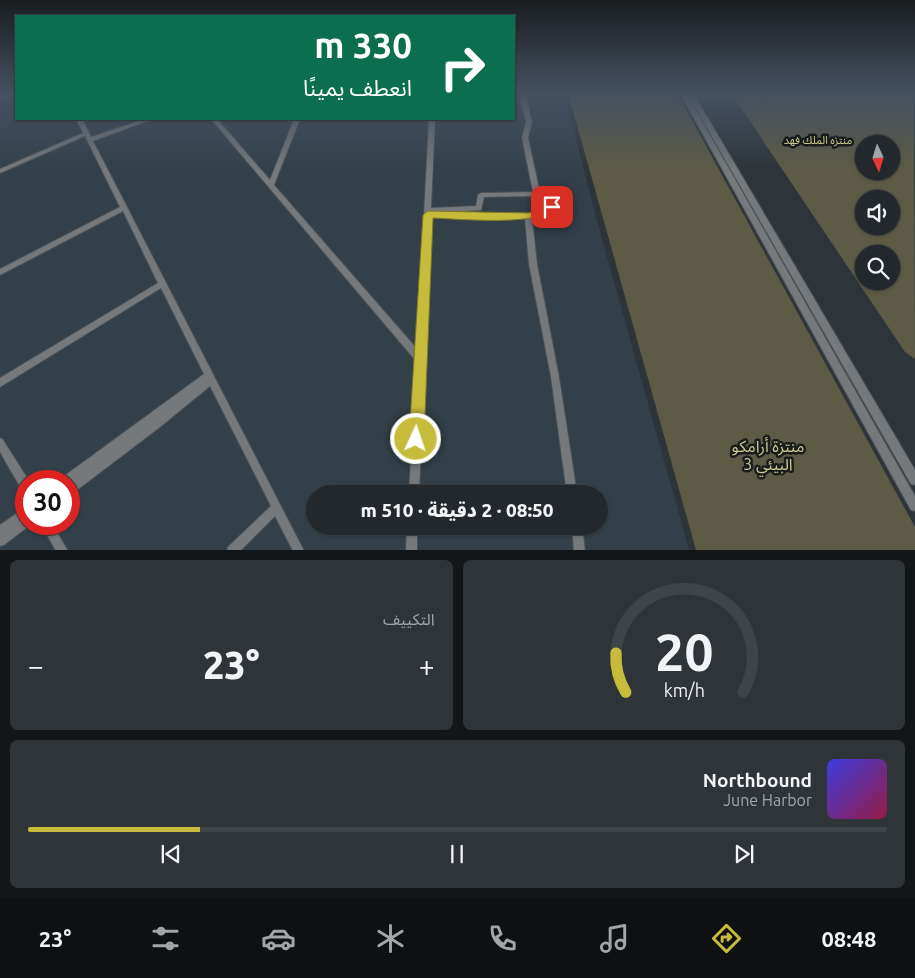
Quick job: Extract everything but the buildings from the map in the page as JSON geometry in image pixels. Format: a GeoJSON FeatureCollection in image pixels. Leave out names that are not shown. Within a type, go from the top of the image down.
{"type":"FeatureCollection","features":[{"type":"Feature","properties":{"kind":"street"},"geometry":{"type":"LineString","coordinates":[[528,119],[525,138],[537,194]]}},
{"type":"Feature","properties":{"kind":"street"},"geometry":{"type":"LineString","coordinates":[[702,119],[776,257],[915,506]]}},
{"type":"Feature","properties":{"kind":"street"},"geometry":{"type":"LineString","coordinates":[[79,120],[299,550]]}},
{"type":"Feature","properties":{"kind":"street"},"geometry":{"type":"LineString","coordinates":[[0,166],[87,135],[146,120]]}},
{"type":"Feature","properties":{"kind":"street"},"geometry":{"type":"LineString","coordinates":[[215,120],[420,359]]}},
{"type":"Feature","properties":{"kind":"street"},"geometry":{"type":"LineString","coordinates":[[271,186],[297,120]]}},
{"type":"Feature","properties":{"kind":"street"},"geometry":{"type":"LineString","coordinates":[[414,485],[432,120]]}},
{"type":"Feature","properties":{"kind":"street"},"geometry":{"type":"LineString","coordinates":[[0,171],[39,152]]}},
{"type":"Feature","properties":{"kind":"street"},"geometry":{"type":"LineString","coordinates":[[736,180],[786,257],[915,480]]}},
{"type":"Feature","properties":{"kind":"street"},"geometry":{"type":"LineString","coordinates":[[537,194],[551,197],[552,207],[542,213],[528,216],[428,212],[479,208],[481,195],[537,194]]}},
{"type":"Feature","properties":{"kind":"street"},"geometry":{"type":"LineString","coordinates":[[0,268],[123,207]]}},
{"type":"Feature","properties":{"kind":"street"},"geometry":{"type":"LineString","coordinates":[[0,272],[123,207]]}},
{"type":"Feature","properties":{"kind":"street"},"geometry":{"type":"LineString","coordinates":[[528,216],[534,264],[555,377],[571,485]]}},
{"type":"Feature","properties":{"kind":"street"},"geometry":{"type":"LineString","coordinates":[[776,257],[786,257]]}},
{"type":"Feature","properties":{"kind":"street"},"geometry":{"type":"LineString","coordinates":[[0,383],[162,284]]}},
{"type":"Feature","properties":{"kind":"street"},"geometry":{"type":"LineString","coordinates":[[80,472],[210,377]]}},
{"type":"Feature","properties":{"kind":"street"},"geometry":{"type":"LineString","coordinates":[[80,481],[157,424],[210,377]]}},
{"type":"Feature","properties":{"kind":"street"},"geometry":{"type":"LineString","coordinates":[[859,404],[870,403]]}},
{"type":"Feature","properties":{"kind":"street"},"geometry":{"type":"LineString","coordinates":[[0,444],[16,470]]}},
{"type":"Feature","properties":{"kind":"street"},"geometry":{"type":"LineString","coordinates":[[232,550],[277,507]]}},
{"type":"Feature","properties":{"kind":"street"},"geometry":{"type":"LineString","coordinates":[[0,532],[15,520]]}},
{"type":"Feature","properties":{"kind":"street"},"geometry":{"type":"LineString","coordinates":[[0,541],[15,529]]}},
{"type":"Feature","properties":{"kind":"street"},"geometry":{"type":"LineString","coordinates":[[53,535],[63,550]]}},
{"type":"Feature","properties":{"kind":"street"},"geometry":{"type":"LineString","coordinates":[[411,550],[412,535]]}},
{"type":"Feature","properties":{"kind":"street"},"geometry":{"type":"LineString","coordinates":[[578,535],[580,550]]}},
{"type":"Feature","properties":{"kind":"shaded area"},"geometry":{"type":"Polygon","coordinates":[[[0,119],[571,119],[603,243],[689,550],[0,550],[0,119]]]}},
{"type":"Feature","properties":{"kind":"green space","name":"منتزة أرامكو البيئي 3"},"geometry":{"type":"Polygon","coordinates":[[[575,119],[691,119],[915,527],[915,550],[696,550],[575,119]]]}},
{"type":"Feature","properties":{"kind":"green space","name":"منتزه الملك فهد"},"geometry":{"type":"Polygon","coordinates":[[[748,119],[914,119],[915,359],[905,352],[863,290],[900,290],[900,245],[855,245],[855,278],[748,119]]]}},
{"type":"Feature","properties":{"kind":"route"},"geometry":{"type":"LineString","coordinates":[[416,439],[428,215],[490,214],[528,216],[542,213],[552,207]]}}]}
